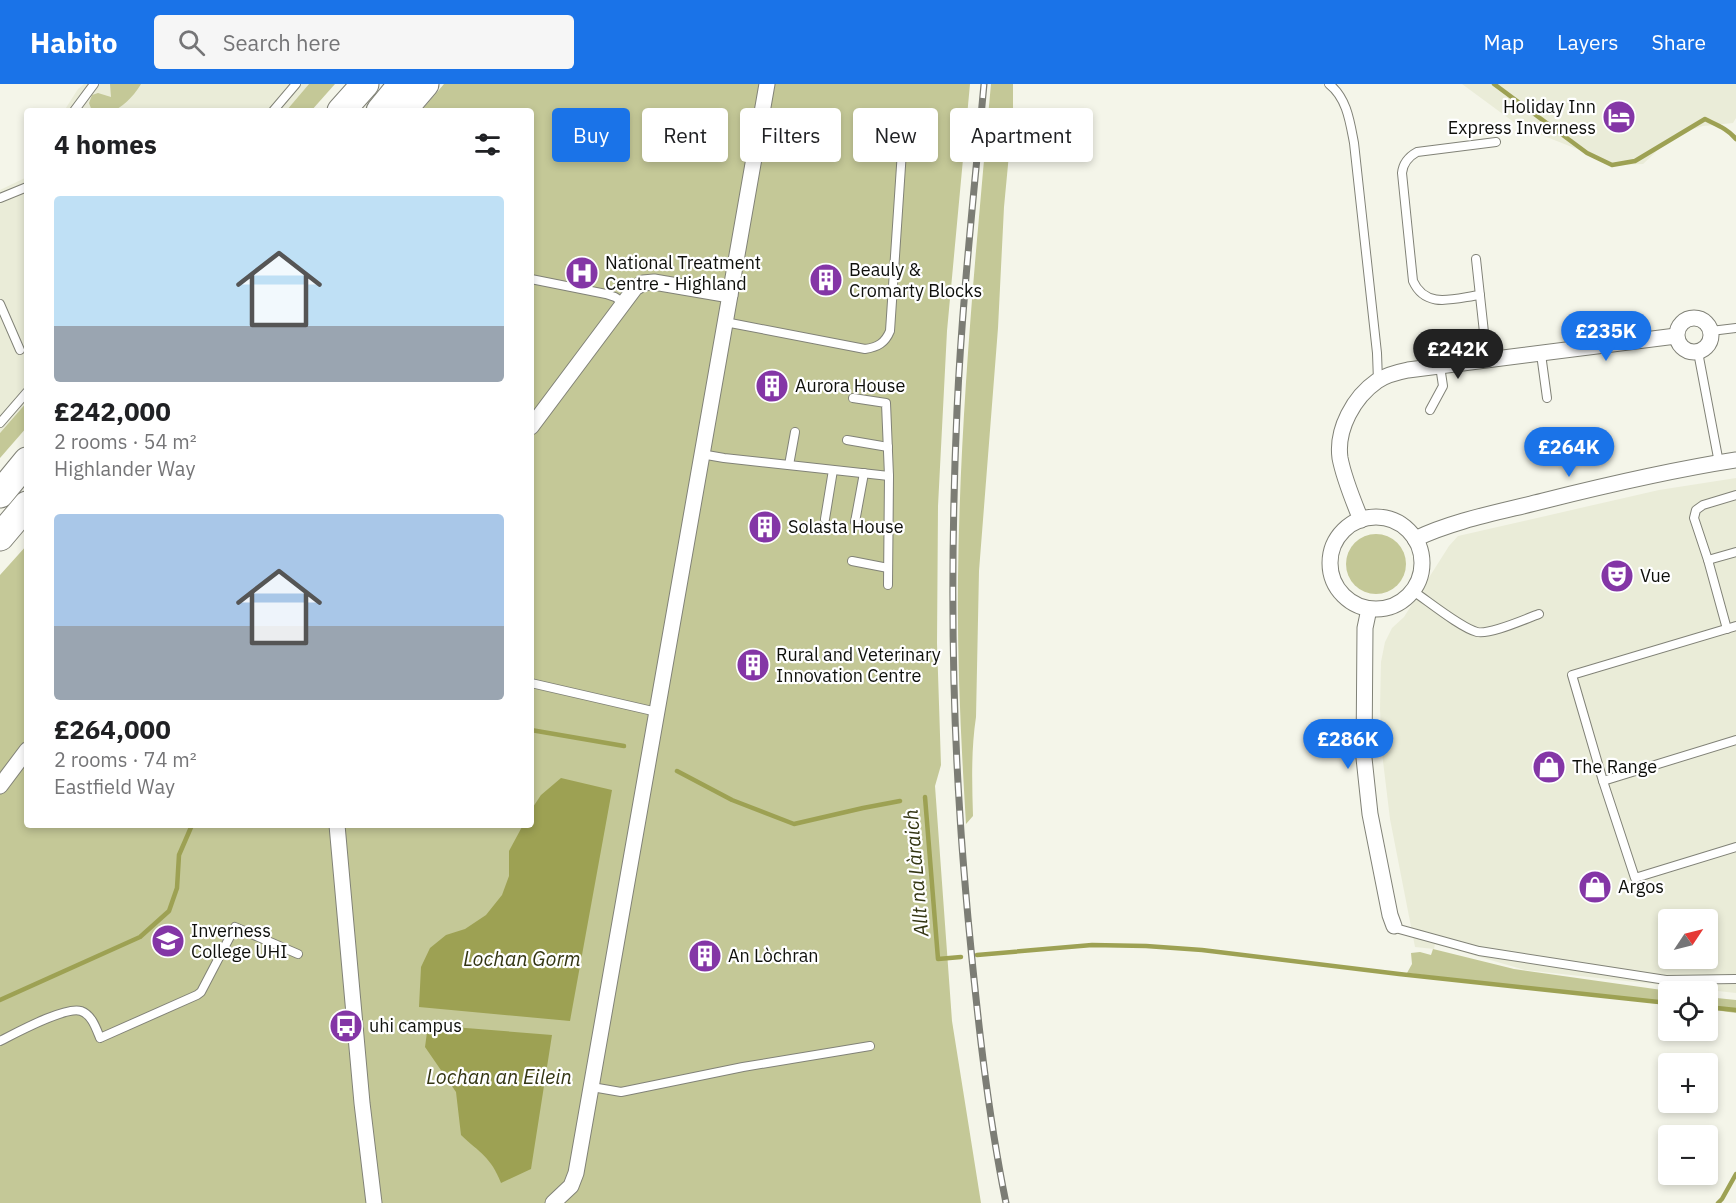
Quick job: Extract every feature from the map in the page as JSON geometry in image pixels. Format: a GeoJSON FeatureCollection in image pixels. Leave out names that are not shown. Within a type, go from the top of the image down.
{"type":"FeatureCollection","features":[{"type":"Feature","properties":{"kind":"highway"},"geometry":{"type":"LineString","coordinates":[[344,108],[365,84]]}},
{"type":"Feature","properties":{"kind":"highway"},"geometry":{"type":"LineString","coordinates":[[382,108],[402,84]]}},
{"type":"Feature","properties":{"kind":"highway"},"geometry":{"type":"LineString","coordinates":[[405,108],[425,84]]}},
{"type":"Feature","properties":{"kind":"highway"},"geometry":{"type":"LineString","coordinates":[[0,494],[24,465]]}},
{"type":"Feature","properties":{"kind":"highway"},"geometry":{"type":"LineString","coordinates":[[0,537],[24,509]]}},
{"type":"Feature","properties":{"kind":"street"},"geometry":{"type":"LineString","coordinates":[[558,1202],[571,1186],[576,1173],[767,84]]}},
{"type":"Feature","properties":{"kind":"street"},"geometry":{"type":"LineString","coordinates":[[534,424],[635,288],[643,283],[654,282],[730,295]]}},
{"type":"Feature","properties":{"kind":"street"},"geometry":{"type":"LineString","coordinates":[[1694,317],[1705,321],[1712,338],[1709,344],[1698,352],[1686,351],[1676,336],[1679,325],[1694,317]]}},
{"type":"Feature","properties":{"kind":"street"},"geometry":{"type":"LineString","coordinates":[[1361,520],[1343,470],[1340,456],[1341,441],[1345,423],[1354,405],[1378,381],[1408,370],[1676,336]]}},
{"type":"Feature","properties":{"kind":"street"},"geometry":{"type":"LineString","coordinates":[[1415,539],[1461,521],[1630,480],[1736,460]]}},
{"type":"Feature","properties":{"kind":"street"},"geometry":{"type":"LineString","coordinates":[[1373,517],[1397,522],[1407,529],[1420,549],[1422,571],[1419,581],[1413,591],[1401,602],[1386,609],[1369,609],[1343,596],[1335,584],[1330,569],[1330,557],[1334,544],[1350,525],[1361,520],[1373,517]]}},
{"type":"Feature","properties":{"kind":"street"},"geometry":{"type":"LineString","coordinates":[[1369,609],[1365,628],[1364,758],[1370,814],[1394,926]]}},
{"type":"Feature","properties":{"kind":"street"},"geometry":{"type":"LineString","coordinates":[[0,786],[24,754]]}},
{"type":"Feature","properties":{"kind":"street"},"geometry":{"type":"LineString","coordinates":[[337,828],[361,1092],[374,1203]]}},
{"type":"Feature","properties":{"kind":"lane"},"geometry":{"type":"LineString","coordinates":[[76,108],[94,84]]}},
{"type":"Feature","properties":{"kind":"lane"},"geometry":{"type":"LineString","coordinates":[[276,108],[296,84]]}},
{"type":"Feature","properties":{"kind":"lane"},"geometry":{"type":"LineString","coordinates":[[1329,84],[1343,100],[1354,143],[1377,353],[1378,381]]}},
{"type":"Feature","properties":{"kind":"lane"},"geometry":{"type":"LineString","coordinates":[[1480,295],[1435,300],[1422,295],[1417,289],[1413,281],[1402,173],[1410,156],[1417,152],[1496,142]]}},
{"type":"Feature","properties":{"kind":"lane"},"geometry":{"type":"LineString","coordinates":[[725,322],[865,349],[882,343],[890,331],[902,162]]}},
{"type":"Feature","properties":{"kind":"lane"},"geometry":{"type":"LineString","coordinates":[[0,198],[24,188]]}},
{"type":"Feature","properties":{"kind":"lane"},"geometry":{"type":"LineString","coordinates":[[1476,259],[1487,360]]}},
{"type":"Feature","properties":{"kind":"lane"},"geometry":{"type":"LineString","coordinates":[[534,280],[606,294],[624,303]]}},
{"type":"Feature","properties":{"kind":"lane"},"geometry":{"type":"LineString","coordinates":[[0,304],[20,350]]}},
{"type":"Feature","properties":{"kind":"lane"},"geometry":{"type":"LineString","coordinates":[[1711,331],[1736,328]]}},
{"type":"Feature","properties":{"kind":"lane"},"geometry":{"type":"LineString","coordinates":[[1698,352],[1719,463]]}},
{"type":"Feature","properties":{"kind":"lane"},"geometry":{"type":"LineString","coordinates":[[1541,354],[1547,398]]}},
{"type":"Feature","properties":{"kind":"lane"},"geometry":{"type":"LineString","coordinates":[[1430,410],[1443,386],[1440,366]]}},
{"type":"Feature","properties":{"kind":"lane"},"geometry":{"type":"LineString","coordinates":[[0,423],[24,395]]}},
{"type":"Feature","properties":{"kind":"lane"},"geometry":{"type":"LineString","coordinates":[[853,398],[886,403],[889,476],[888,585]]}},
{"type":"Feature","properties":{"kind":"lane"},"geometry":{"type":"LineString","coordinates":[[789,465],[795,432]]}},
{"type":"Feature","properties":{"kind":"lane"},"geometry":{"type":"LineString","coordinates":[[847,440],[888,447]]}},
{"type":"Feature","properties":{"kind":"lane"},"geometry":{"type":"LineString","coordinates":[[701,454],[889,476]]}},
{"type":"Feature","properties":{"kind":"lane"},"geometry":{"type":"LineString","coordinates":[[825,519],[833,470]]}},
{"type":"Feature","properties":{"kind":"lane"},"geometry":{"type":"LineString","coordinates":[[855,522],[864,473]]}},
{"type":"Feature","properties":{"kind":"lane"},"geometry":{"type":"LineString","coordinates":[[1736,495],[1703,506],[1696,510],[1694,518],[1732,628],[1572,675],[1635,878],[1736,847]]}},
{"type":"Feature","properties":{"kind":"lane"},"geometry":{"type":"LineString","coordinates":[[1708,560],[1736,552]]}},
{"type":"Feature","properties":{"kind":"lane"},"geometry":{"type":"LineString","coordinates":[[852,561],[888,568]]}},
{"type":"Feature","properties":{"kind":"lane"},"geometry":{"type":"LineString","coordinates":[[1413,591],[1477,632],[1488,632],[1539,614]]}},
{"type":"Feature","properties":{"kind":"lane"},"geometry":{"type":"LineString","coordinates":[[534,684],[657,712]]}},
{"type":"Feature","properties":{"kind":"lane"},"geometry":{"type":"LineString","coordinates":[[1604,781],[1736,740]]}},
{"type":"Feature","properties":{"kind":"lane"},"geometry":{"type":"LineString","coordinates":[[1394,926],[1479,951],[1666,980],[1736,979]]}},
{"type":"Feature","properties":{"kind":"lane"},"geometry":{"type":"LineString","coordinates":[[0,1041],[58,1014],[70,1011],[80,1011],[87,1015],[93,1021],[100,1038],[197,995],[201,992],[235,927],[297,954]]}},
{"type":"Feature","properties":{"kind":"lane"},"geometry":{"type":"LineString","coordinates":[[592,1087],[621,1092],[743,1066],[870,1046]]}},
{"type":"Feature","properties":{"kind":"shaded area"},"geometry":{"type":"Polygon","coordinates":[[[84,84],[309,84],[289,108],[66,108],[84,84]]]}},
{"type":"Feature","properties":{"kind":"shaded area"},"geometry":{"type":"Polygon","coordinates":[[[110,84],[141,84],[129,100],[118,108],[91,108],[89,103],[92,95],[98,93],[111,97],[110,84]]]}},
{"type":"Feature","properties":{"kind":"shaded area"},"geometry":{"type":"Polygon","coordinates":[[[309,84],[335,84],[314,108],[289,108],[309,84]]]}},
{"type":"Feature","properties":{"kind":"shaded area"},"geometry":{"type":"Polygon","coordinates":[[[444,84],[970,84],[968,108],[950,108],[950,162],[963,162],[947,331],[938,506],[937,643],[941,765],[935,786],[952,1021],[981,1203],[0,1203],[0,575],[24,548],[24,828],[534,828],[534,108],[424,108],[444,84]]]}},
{"type":"Feature","properties":{"kind":"shaded area"},"geometry":{"type":"Polygon","coordinates":[[[991,84],[1013,84],[1013,108],[989,108],[991,84]]]}},
{"type":"Feature","properties":{"kind":"shaded area"},"geometry":{"type":"Polygon","coordinates":[[[1462,84],[1736,84],[1736,118],[1733,123],[1703,126],[1674,135],[1643,164],[1616,165],[1519,126],[1462,84]]]}},
{"type":"Feature","properties":{"kind":"shaded area"},"geometry":{"type":"Polygon","coordinates":[[[984,162],[1008,162],[979,571],[976,717],[972,766],[973,816],[966,824],[959,670],[959,516],[984,162]]]}},
{"type":"Feature","properties":{"kind":"shaded area"},"geometry":{"type":"Polygon","coordinates":[[[24,178],[24,405],[0,433],[0,190],[24,178]]]}},
{"type":"Feature","properties":{"kind":"shaded area"},"geometry":{"type":"Polygon","coordinates":[[[24,405],[24,430],[0,458],[0,433],[24,405]]]}},
{"type":"Feature","properties":{"kind":"shaded area"},"geometry":{"type":"Polygon","coordinates":[[[1736,478],[1736,993],[1718,991],[1718,981],[1658,981],[1658,984],[1525,970],[1435,944],[1434,949],[1415,947],[1390,819],[1382,753],[1381,662],[1385,642],[1392,628],[1404,617],[1449,546],[1458,536],[1659,490],[1736,478]]]}},
{"type":"Feature","properties":{"kind":"shaded area"},"geometry":{"type":"Polygon","coordinates":[[[1370,534],[1382,534],[1393,539],[1401,547],[1406,564],[1404,576],[1393,589],[1382,594],[1370,594],[1359,589],[1351,581],[1346,570],[1346,558],[1351,547],[1359,539],[1370,534]]]}},
{"type":"Feature","properties":{"kind":"shaded area"},"geometry":{"type":"Polygon","coordinates":[[[1433,949],[1514,969],[1658,989],[1658,1003],[1407,973],[1412,964],[1411,953],[1420,952],[1431,955],[1433,949]]]}},
{"type":"Feature","properties":{"kind":"shaded area"},"geometry":{"type":"Polygon","coordinates":[[[1718,998],[1736,1000],[1736,1013],[1718,1011],[1718,998]]]}},
{"type":"Feature","properties":{"kind":"water","name":"Lochan Gorm"},"geometry":{"type":"Polygon","coordinates":[[[561,778],[612,790],[570,1021],[419,1007],[421,967],[430,948],[446,935],[465,929],[486,915],[502,895],[509,876],[509,851],[521,828],[534,828],[534,806],[541,795],[561,778]]]}},
{"type":"Feature","properties":{"kind":"water","name":"Lochan an Eilein"},"geometry":{"type":"Polygon","coordinates":[[[428,1025],[552,1035],[531,1169],[501,1183],[489,1161],[461,1135],[456,1092],[425,1047],[428,1025]]]}},
{"type":"Feature","properties":{"kind":"waterway"},"geometry":{"type":"LineString","coordinates":[[1494,84],[1587,153],[1612,165],[1635,161],[1705,119],[1726,130],[1736,139]]}},
{"type":"Feature","properties":{"kind":"waterway","name":"Allt na Làraich"},"geometry":{"type":"LineString","coordinates":[[534,731],[624,746]]}},
{"type":"Feature","properties":{"kind":"waterway","name":"Allt na Làraich"},"geometry":{"type":"LineString","coordinates":[[677,771],[732,800],[794,824],[900,801]]}},
{"type":"Feature","properties":{"kind":"waterway","name":"Allt na Làraich"},"geometry":{"type":"LineString","coordinates":[[925,797],[938,959],[961,957]]}},
{"type":"Feature","properties":{"kind":"waterway","name":"Allt na Làraich"},"geometry":{"type":"LineString","coordinates":[[0,1000],[140,937],[169,911],[177,888],[179,855],[191,828]]}},
{"type":"Feature","properties":{"kind":"waterway"},"geometry":{"type":"LineString","coordinates":[[977,955],[1092,945],[1146,946],[1202,950],[1658,1002]]}},
{"type":"Feature","properties":{"kind":"waterway"},"geometry":{"type":"LineString","coordinates":[[1718,1008],[1736,1010]]}},
{"type":"Feature","properties":{"kind":"waterway"},"geometry":{"type":"LineString","coordinates":[[1718,1203],[1736,1174]]}},
{"type":"Feature","properties":{"kind":"railway"},"geometry":{"type":"LineString","coordinates":[[984,84],[959,369],[953,563],[954,664],[957,765],[971,954],[988,1097],[1006,1203]]}},
{"type":"Feature","properties":{"kind":"place","name":"Holiday Inn Express Inverness"},"geometry":{"type":"Point","coordinates":[1619,117]}},
{"type":"Feature","properties":{"kind":"place","name":"National Treatment Centre - Highland"},"geometry":{"type":"Point","coordinates":[582,273]}},
{"type":"Feature","properties":{"kind":"place","name":"Beauly & Cromarty Blocks"},"geometry":{"type":"Point","coordinates":[826,280]}},
{"type":"Feature","properties":{"kind":"place","name":"Aurora House"},"geometry":{"type":"Point","coordinates":[772,386]}},
{"type":"Feature","properties":{"kind":"place","name":"Solasta House"},"geometry":{"type":"Point","coordinates":[765,527]}},
{"type":"Feature","properties":{"kind":"place","name":"Vue"},"geometry":{"type":"Point","coordinates":[1617,576]}},
{"type":"Feature","properties":{"kind":"place","name":"Rural and Veterinary Innovation Centre"},"geometry":{"type":"Point","coordinates":[753,665]}},
{"type":"Feature","properties":{"kind":"place","name":"The Range"},"geometry":{"type":"Point","coordinates":[1549,767]}},
{"type":"Feature","properties":{"kind":"place","name":"Argos"},"geometry":{"type":"Point","coordinates":[1595,887]}},
{"type":"Feature","properties":{"kind":"place","name":"Inverness College UHI"},"geometry":{"type":"Point","coordinates":[168,941]}},
{"type":"Feature","properties":{"kind":"place","name":"An Lòchran"},"geometry":{"type":"Point","coordinates":[705,956]}},
{"type":"Feature","properties":{"kind":"place","name":"uhi campus"},"geometry":{"type":"Point","coordinates":[346,1026]}}]}
